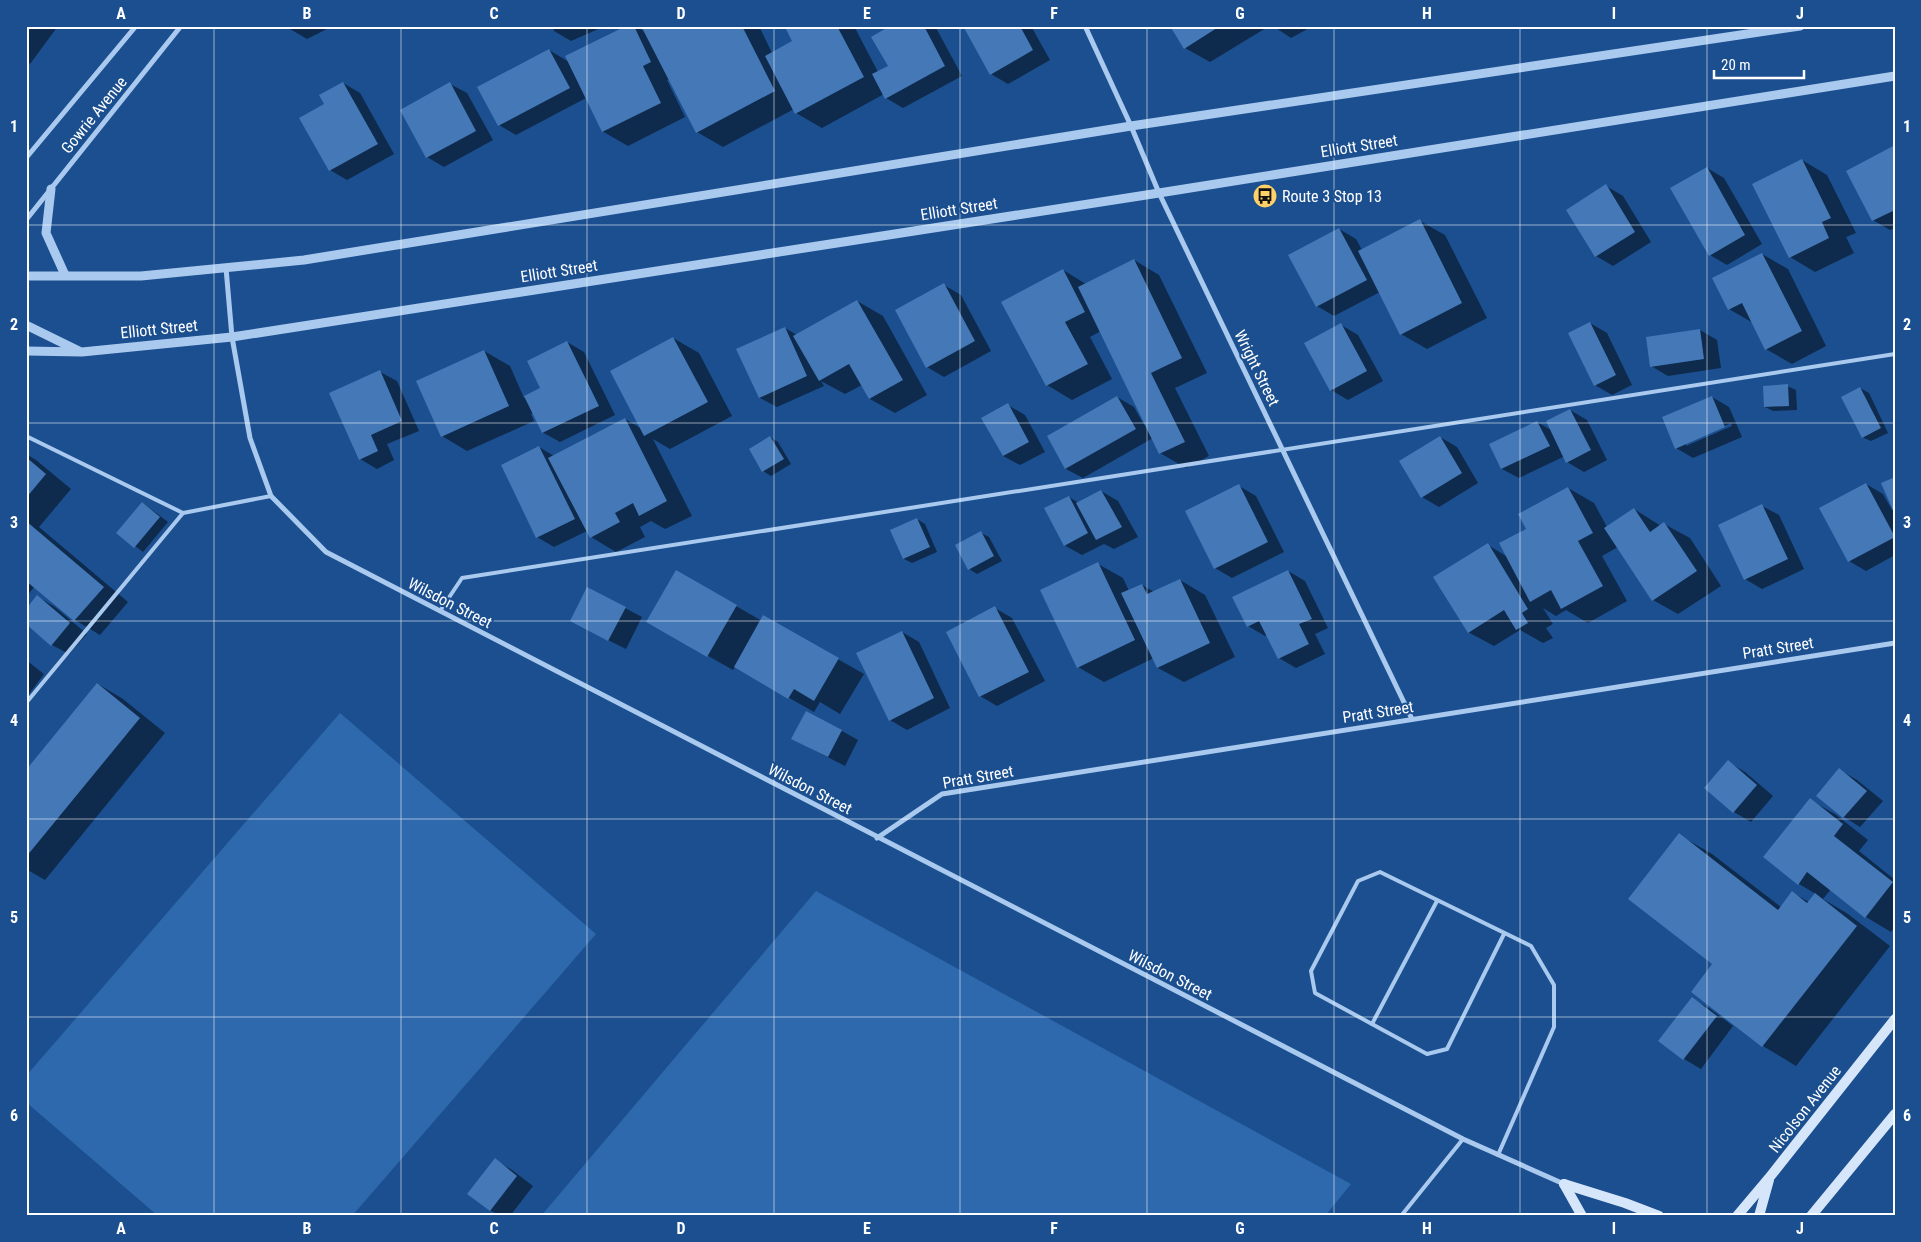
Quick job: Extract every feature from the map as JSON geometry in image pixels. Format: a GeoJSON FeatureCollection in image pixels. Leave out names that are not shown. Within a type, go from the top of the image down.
{"type":"FeatureCollection","features":[{"type":"Feature","properties":{"kind":"main road","name":"Nicolson Avenue"},"geometry":{"type":"LineString","coordinates":[[1738,1216],[1895,1019]]}},
{"type":"Feature","properties":{"kind":"main road"},"geometry":{"type":"LineString","coordinates":[[1811,1216],[1895,1114]]}},
{"type":"Feature","properties":{"kind":"main road"},"geometry":{"type":"LineString","coordinates":[[1759,1216],[1769,1178]]}},
{"type":"Feature","properties":{"kind":"main road"},"geometry":{"type":"LineString","coordinates":[[1564,1184],[1582,1216]]}},
{"type":"Feature","properties":{"kind":"main road"},"geometry":{"type":"LineString","coordinates":[[1564,1184],[1660,1216]]}},
{"type":"Feature","properties":{"kind":"street","name":"Gowrie Avenue"},"geometry":{"type":"LineString","coordinates":[[26,158],[136,26]]}},
{"type":"Feature","properties":{"kind":"street","name":"Gowrie Avenue"},"geometry":{"type":"LineString","coordinates":[[26,220],[181,26]]}},
{"type":"Feature","properties":{"kind":"street","name":"Wright Street"},"geometry":{"type":"LineString","coordinates":[[1085,26],[1131,126],[1159,193],[1412,719]]}},
{"type":"Feature","properties":{"kind":"street"},"geometry":{"type":"LineString","coordinates":[[26,276],[141,276],[304,260],[1131,126],[1800,26]]}},
{"type":"Feature","properties":{"kind":"street","name":"Elliott Street"},"geometry":{"type":"LineString","coordinates":[[26,351],[82,352],[232,337],[1895,76]]}},
{"type":"Feature","properties":{"kind":"street"},"geometry":{"type":"LineString","coordinates":[[51,189],[46,233],[65,275]]}},
{"type":"Feature","properties":{"kind":"street","name":"Wilsdon Street"},"geometry":{"type":"LineString","coordinates":[[226,268],[232,337],[250,438],[272,496],[326,552],[1462,1139],[1564,1184]]}},
{"type":"Feature","properties":{"kind":"street"},"geometry":{"type":"LineString","coordinates":[[26,324],[82,352]]}},
{"type":"Feature","properties":{"kind":"street","name":"Pratt Street"},"geometry":{"type":"LineString","coordinates":[[878,838],[942,794],[1895,643]]}},
{"type":"Feature","properties":{"kind":"lane"},"geometry":{"type":"LineString","coordinates":[[440,612],[462,578],[1895,354]]}},
{"type":"Feature","properties":{"kind":"lane"},"geometry":{"type":"LineString","coordinates":[[26,436],[183,513],[272,496]]}},
{"type":"Feature","properties":{"kind":"lane"},"geometry":{"type":"LineString","coordinates":[[26,703],[183,513]]}},
{"type":"Feature","properties":{"kind":"lane"},"geometry":{"type":"LineString","coordinates":[[1498,1155],[1554,1027],[1554,986],[1531,946],[1380,872],[1358,881],[1311,971],[1315,993],[1427,1054],[1447,1049],[1504,934]]}},
{"type":"Feature","properties":{"kind":"lane"},"geometry":{"type":"LineString","coordinates":[[1372,1024],[1437,901]]}},
{"type":"Feature","properties":{"kind":"lane"},"geometry":{"type":"LineString","coordinates":[[1401,1216],[1462,1139]]}},
{"type":"Feature","properties":{"kind":"shaded area"},"geometry":{"type":"Polygon","coordinates":[[[340,713],[596,934],[352,1216],[158,1216],[26,1102],[26,1076],[340,713]]]}},
{"type":"Feature","properties":{"kind":"shaded area"},"geometry":{"type":"Polygon","coordinates":[[[816,891],[1351,1184],[1325,1216],[541,1216],[816,891]]]}},
{"type":"Feature","properties":{"kind":"building"},"geometry":{"type":"Polygon","coordinates":[[[626,26],[634,26],[651,62],[643,66],[661,103],[602,132],[565,56],[626,26]]]}},
{"type":"Feature","properties":{"kind":"building"},"geometry":{"type":"Polygon","coordinates":[[[641,26],[742,26],[775,91],[696,133],[641,26]]]}},
{"type":"Feature","properties":{"kind":"building"},"geometry":{"type":"Polygon","coordinates":[[[791,26],[837,26],[864,77],[795,114],[765,56],[792,41],[786,29],[791,26]]]}},
{"type":"Feature","properties":{"kind":"building"},"geometry":{"type":"Polygon","coordinates":[[[890,26],[924,26],[945,66],[885,99],[872,74],[888,66],[871,37],[890,26]]]}},
{"type":"Feature","properties":{"kind":"building"},"geometry":{"type":"Polygon","coordinates":[[[963,26],[1020,26],[1033,50],[990,75],[963,26]]]}},
{"type":"Feature","properties":{"kind":"building"},"geometry":{"type":"Polygon","coordinates":[[[1170,26],[1220,26],[1184,49],[1170,26]]]}},
{"type":"Feature","properties":{"kind":"building"},"geometry":{"type":"Polygon","coordinates":[[[549,49],[570,88],[498,126],[477,87],[549,49]]]}},
{"type":"Feature","properties":{"kind":"building"},"geometry":{"type":"Polygon","coordinates":[[[343,82],[378,144],[329,171],[299,118],[324,104],[319,95],[343,82]]]}},
{"type":"Feature","properties":{"kind":"building"},"geometry":{"type":"Polygon","coordinates":[[[450,82],[476,131],[426,158],[400,110],[450,82]]]}},
{"type":"Feature","properties":{"kind":"building"},"geometry":{"type":"Polygon","coordinates":[[[1895,145],[1895,210],[1872,221],[1846,171],[1895,145]]]}},
{"type":"Feature","properties":{"kind":"building"},"geometry":{"type":"Polygon","coordinates":[[[1802,159],[1831,218],[1822,222],[1829,238],[1789,258],[1752,184],[1802,159]]]}},
{"type":"Feature","properties":{"kind":"building"},"geometry":{"type":"Polygon","coordinates":[[[1707,167],[1745,235],[1709,256],[1670,188],[1707,167]]]}},
{"type":"Feature","properties":{"kind":"building"},"geometry":{"type":"Polygon","coordinates":[[[1606,184],[1635,232],[1595,257],[1566,210],[1606,184]]]}},
{"type":"Feature","properties":{"kind":"building"},"geometry":{"type":"Polygon","coordinates":[[[1420,219],[1462,303],[1400,335],[1358,251],[1420,219]]]}},
{"type":"Feature","properties":{"kind":"building"},"geometry":{"type":"Polygon","coordinates":[[[1339,228],[1367,280],[1316,307],[1288,255],[1339,228]]]}},
{"type":"Feature","properties":{"kind":"building"},"geometry":{"type":"Polygon","coordinates":[[[1762,253],[1802,331],[1765,350],[1742,303],[1728,310],[1712,278],[1762,253]]]}},
{"type":"Feature","properties":{"kind":"building"},"geometry":{"type":"Polygon","coordinates":[[[1134,259],[1182,358],[1151,373],[1185,442],[1159,454],[1078,287],[1134,259]]]}},
{"type":"Feature","properties":{"kind":"building"},"geometry":{"type":"Polygon","coordinates":[[[1063,269],[1085,312],[1065,322],[1088,364],[1046,386],[1001,302],[1063,269]]]}},
{"type":"Feature","properties":{"kind":"building"},"geometry":{"type":"Polygon","coordinates":[[[944,283],[975,341],[926,368],[895,310],[944,283]]]}},
{"type":"Feature","properties":{"kind":"building"},"geometry":{"type":"Polygon","coordinates":[[[857,300],[903,380],[869,399],[849,364],[819,381],[793,336],[857,300]]]}},
{"type":"Feature","properties":{"kind":"building"},"geometry":{"type":"Polygon","coordinates":[[[1590,322],[1616,375],[1594,386],[1568,333],[1590,322]]]}},
{"type":"Feature","properties":{"kind":"building"},"geometry":{"type":"Polygon","coordinates":[[[1341,323],[1367,371],[1330,391],[1304,343],[1341,323]]]}},
{"type":"Feature","properties":{"kind":"building"},"geometry":{"type":"Polygon","coordinates":[[[785,327],[807,376],[759,398],[736,349],[785,327]]]}},
{"type":"Feature","properties":{"kind":"building"},"geometry":{"type":"Polygon","coordinates":[[[1700,329],[1704,359],[1650,367],[1646,337],[1700,329]]]}},
{"type":"Feature","properties":{"kind":"building"},"geometry":{"type":"Polygon","coordinates":[[[673,337],[708,402],[644,436],[610,371],[673,337]]]}},
{"type":"Feature","properties":{"kind":"building"},"geometry":{"type":"Polygon","coordinates":[[[567,341],[599,406],[542,433],[524,396],[540,388],[527,361],[567,341]]]}},
{"type":"Feature","properties":{"kind":"building"},"geometry":{"type":"Polygon","coordinates":[[[484,350],[509,406],[441,437],[416,381],[484,350]]]}},
{"type":"Feature","properties":{"kind":"building"},"geometry":{"type":"Polygon","coordinates":[[[380,370],[402,421],[371,435],[378,451],[359,460],[329,393],[380,370]]]}},
{"type":"Feature","properties":{"kind":"building"},"geometry":{"type":"Polygon","coordinates":[[[1788,384],[1789,406],[1764,407],[1763,386],[1788,384]]]}},
{"type":"Feature","properties":{"kind":"building"},"geometry":{"type":"Polygon","coordinates":[[[1860,387],[1881,428],[1862,438],[1841,397],[1860,387]]]}},
{"type":"Feature","properties":{"kind":"building"},"geometry":{"type":"Polygon","coordinates":[[[1117,396],[1136,429],[1065,469],[1047,436],[1117,396]]]}},
{"type":"Feature","properties":{"kind":"building"},"geometry":{"type":"Polygon","coordinates":[[[1712,396],[1725,427],[1675,449],[1662,417],[1712,396]]]}},
{"type":"Feature","properties":{"kind":"building"},"geometry":{"type":"Polygon","coordinates":[[[1008,403],[1029,442],[1003,456],[981,418],[1008,403]]]}},
{"type":"Feature","properties":{"kind":"building"},"geometry":{"type":"Polygon","coordinates":[[[1570,409],[1591,450],[1566,463],[1546,421],[1570,409]]]}},
{"type":"Feature","properties":{"kind":"building"},"geometry":{"type":"Polygon","coordinates":[[[625,418],[667,501],[639,516],[633,503],[615,513],[620,522],[590,538],[548,458],[625,418]]]}},
{"type":"Feature","properties":{"kind":"building"},"geometry":{"type":"Polygon","coordinates":[[[1537,421],[1550,446],[1501,469],[1489,444],[1537,421]]]}},
{"type":"Feature","properties":{"kind":"building"},"geometry":{"type":"Polygon","coordinates":[[[770,436],[784,459],[762,472],[749,449],[770,436]]]}},
{"type":"Feature","properties":{"kind":"building"},"geometry":{"type":"Polygon","coordinates":[[[1440,436],[1462,473],[1421,498],[1399,461],[1440,436]]]}},
{"type":"Feature","properties":{"kind":"building"},"geometry":{"type":"Polygon","coordinates":[[[539,446],[575,519],[536,538],[501,465],[539,446]]]}},
{"type":"Feature","properties":{"kind":"building"},"geometry":{"type":"Polygon","coordinates":[[[26,457],[46,474],[26,498],[26,457]]]}},
{"type":"Feature","properties":{"kind":"building"},"geometry":{"type":"Polygon","coordinates":[[[1895,477],[1895,515],[1881,483],[1895,477]]]}},
{"type":"Feature","properties":{"kind":"building"},"geometry":{"type":"Polygon","coordinates":[[[1866,483],[1895,537],[1848,562],[1819,508],[1866,483]]]}},
{"type":"Feature","properties":{"kind":"building"},"geometry":{"type":"Polygon","coordinates":[[[1239,484],[1268,542],[1214,569],[1185,511],[1239,484]]]}},
{"type":"Feature","properties":{"kind":"building"},"geometry":{"type":"Polygon","coordinates":[[[1568,487],[1593,533],[1578,541],[1603,586],[1561,609],[1551,590],[1530,602],[1499,543],[1526,529],[1518,514],[1568,487]]]}},
{"type":"Feature","properties":{"kind":"building"},"geometry":{"type":"Polygon","coordinates":[[[1101,490],[1122,527],[1096,540],[1076,503],[1101,490]]]}},
{"type":"Feature","properties":{"kind":"building"},"geometry":{"type":"Polygon","coordinates":[[[1069,496],[1088,533],[1064,546],[1044,508],[1069,496]]]}},
{"type":"Feature","properties":{"kind":"building"},"geometry":{"type":"Polygon","coordinates":[[[142,502],[160,517],[134,548],[116,533],[142,502]]]}},
{"type":"Feature","properties":{"kind":"building"},"geometry":{"type":"Polygon","coordinates":[[[1762,504],[1788,559],[1744,580],[1718,525],[1762,504]]]}},
{"type":"Feature","properties":{"kind":"building"},"geometry":{"type":"Polygon","coordinates":[[[1634,508],[1650,532],[1664,522],[1697,571],[1652,601],[1604,528],[1634,508]]]}},
{"type":"Feature","properties":{"kind":"building"},"geometry":{"type":"Polygon","coordinates":[[[917,518],[930,547],[903,559],[890,530],[917,518]]]}},
{"type":"Feature","properties":{"kind":"building"},"geometry":{"type":"Polygon","coordinates":[[[26,521],[104,587],[74,621],[26,581],[26,521]]]}},
{"type":"Feature","properties":{"kind":"building"},"geometry":{"type":"Polygon","coordinates":[[[981,531],[994,556],[968,570],[955,545],[981,531]]]}},
{"type":"Feature","properties":{"kind":"building"},"geometry":{"type":"Polygon","coordinates":[[[1488,543],[1528,609],[1522,613],[1528,623],[1516,630],[1504,610],[1468,633],[1433,577],[1488,543]]]}},
{"type":"Feature","properties":{"kind":"building"},"geometry":{"type":"Polygon","coordinates":[[[1098,562],[1135,640],[1077,668],[1040,590],[1098,562]]]}},
{"type":"Feature","properties":{"kind":"building"},"geometry":{"type":"Polygon","coordinates":[[[676,570],[737,605],[707,657],[646,622],[676,570]]]}},
{"type":"Feature","properties":{"kind":"building"},"geometry":{"type":"Polygon","coordinates":[[[1288,570],[1312,619],[1299,624],[1309,644],[1278,659],[1259,621],[1247,627],[1232,597],[1288,570]]]}},
{"type":"Feature","properties":{"kind":"building"},"geometry":{"type":"Polygon","coordinates":[[[1180,579],[1210,643],[1157,668],[1121,593],[1142,584],[1147,594],[1180,579]]]}},
{"type":"Feature","properties":{"kind":"building"},"geometry":{"type":"Polygon","coordinates":[[[587,587],[626,607],[608,641],[570,621],[587,587]]]}},
{"type":"Feature","properties":{"kind":"building"},"geometry":{"type":"Polygon","coordinates":[[[37,595],[70,623],[51,646],[26,624],[26,609],[37,595]]]}},
{"type":"Feature","properties":{"kind":"building"},"geometry":{"type":"Polygon","coordinates":[[[995,606],[1029,672],[979,697],[946,632],[995,606]]]}},
{"type":"Feature","properties":{"kind":"building"},"geometry":{"type":"Polygon","coordinates":[[[763,615],[839,658],[814,701],[794,689],[788,699],[734,667],[763,615]]]}},
{"type":"Feature","properties":{"kind":"building"},"geometry":{"type":"Polygon","coordinates":[[[902,631],[934,698],[889,721],[856,653],[902,631]]]}},
{"type":"Feature","properties":{"kind":"building"},"geometry":{"type":"Polygon","coordinates":[[[97,683],[140,718],[26,857],[26,770],[97,683]]]}},
{"type":"Feature","properties":{"kind":"building"},"geometry":{"type":"Polygon","coordinates":[[[806,711],[842,730],[828,757],[791,739],[806,711]]]}},
{"type":"Feature","properties":{"kind":"building"},"geometry":{"type":"Polygon","coordinates":[[[1728,760],[1757,785],[1733,813],[1704,788],[1728,760]]]}},
{"type":"Feature","properties":{"kind":"building"},"geometry":{"type":"Polygon","coordinates":[[[1839,768],[1867,791],[1843,818],[1816,796],[1839,768]]]}},
{"type":"Feature","properties":{"kind":"building"},"geometry":{"type":"Polygon","coordinates":[[[1810,798],[1843,824],[1834,836],[1893,882],[1865,918],[1807,872],[1798,885],[1763,857],[1810,798]]]}},
{"type":"Feature","properties":{"kind":"building"},"geometry":{"type":"Polygon","coordinates":[[[1679,833],[1778,910],[1792,891],[1807,903],[1815,893],[1857,926],[1762,1047],[1691,992],[1712,964],[1628,899],[1679,833]]]}},
{"type":"Feature","properties":{"kind":"building"},"geometry":{"type":"Polygon","coordinates":[[[1692,997],[1717,1016],[1683,1060],[1658,1041],[1692,997]]]}},
{"type":"Feature","properties":{"kind":"building"},"geometry":{"type":"Polygon","coordinates":[[[495,1158],[517,1176],[490,1211],[467,1194],[495,1158]]]}},
{"type":"Feature","properties":{"kind":"place","name":"Route 3 Stop 13"},"geometry":{"type":"Point","coordinates":[1265,196]}}]}
